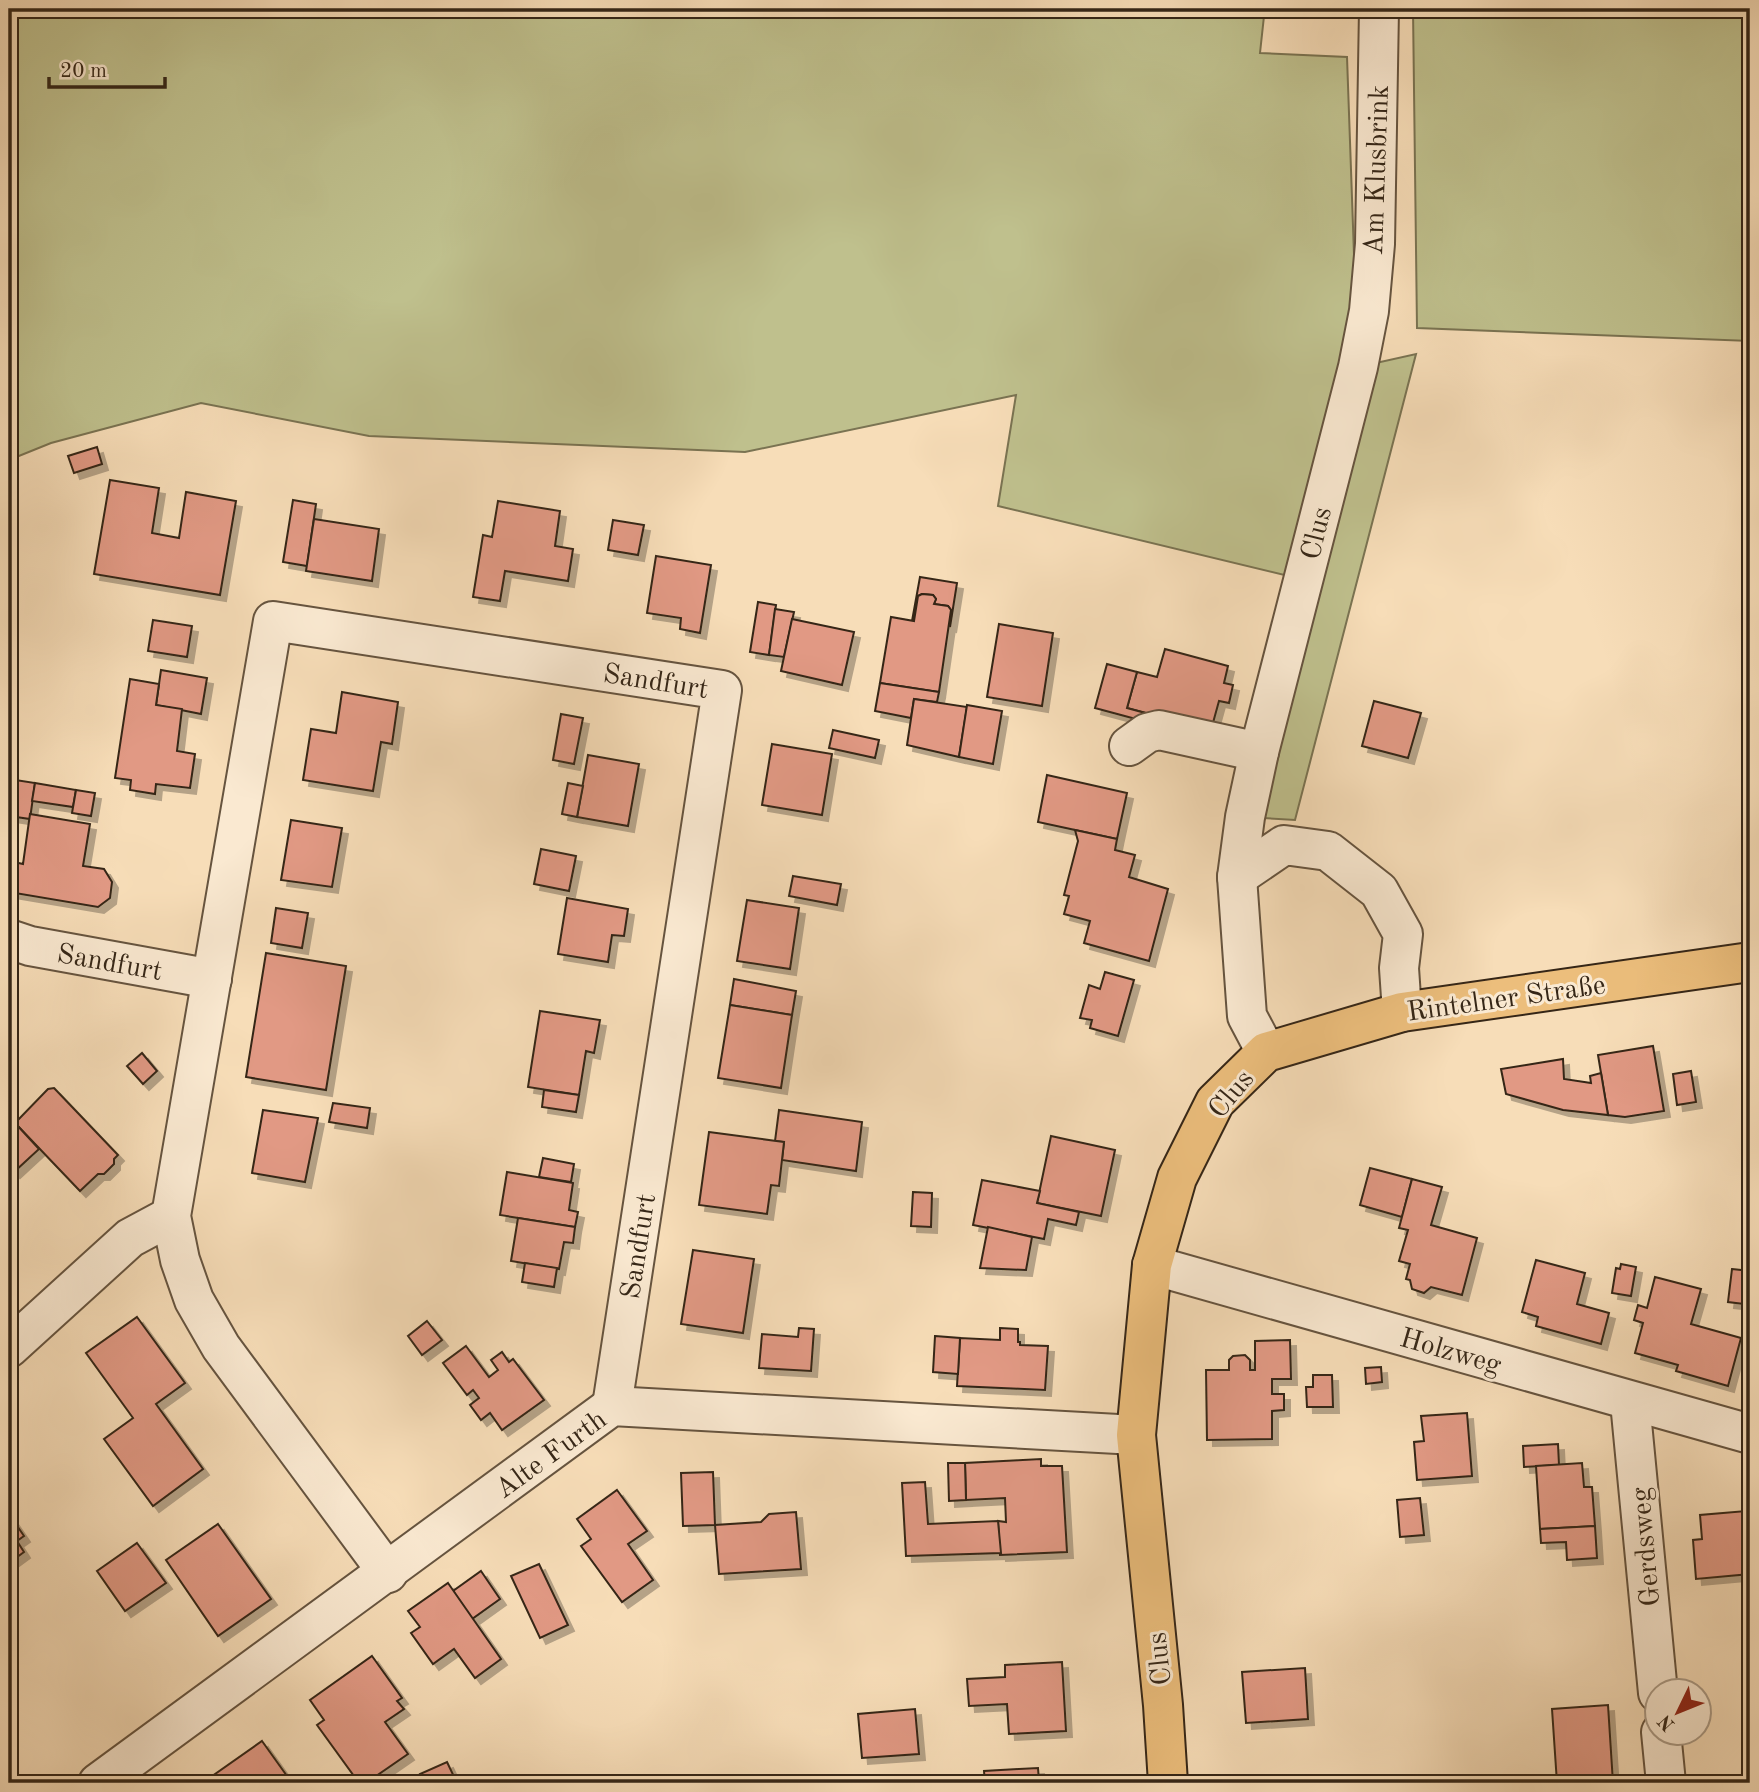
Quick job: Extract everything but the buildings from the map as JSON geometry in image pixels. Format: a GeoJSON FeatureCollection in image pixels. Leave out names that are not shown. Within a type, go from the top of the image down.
{"type":"FeatureCollection","features":[{"type":"Feature","properties":{"kind":"main road","name":"Rintelner Straße"},"geometry":{"type":"LineString","coordinates":[[1266,1052],[1402,1012],[1750,962]]}},
{"type":"Feature","properties":{"kind":"main road","name":"Clus"},"geometry":{"type":"LineString","coordinates":[[1168,1783],[1163,1705],[1136,1435],[1152,1265],[1177,1178],[1215,1102],[1266,1052]]}},
{"type":"Feature","properties":{"kind":"street","name":"Am Klusbrink"},"geometry":{"type":"LineString","coordinates":[[1365,331],[1375,244],[1379,9]]}},
{"type":"Feature","properties":{"kind":"street","name":"Clus"},"geometry":{"type":"LineString","coordinates":[[1266,1052],[1247,1016],[1237,877],[1245,817],[1259,751],[1355,380],[1365,331]]}},
{"type":"Feature","properties":{"kind":"street","name":"Sandfurt"},"geometry":{"type":"LineString","coordinates":[[388,1573],[221,1347],[194,1300],[180,1260],[171,1216],[273,621],[722,690],[612,1406]]}},
{"type":"Feature","properties":{"kind":"street"},"geometry":{"type":"LineString","coordinates":[[1129,746],[1147,733],[1159,730],[1259,751]]}},
{"type":"Feature","properties":{"kind":"street"},"geometry":{"type":"LineString","coordinates":[[1237,877],[1284,845],[1328,851],[1379,891],[1403,934],[1399,968],[1402,1012]]}},
{"type":"Feature","properties":{"kind":"street","name":"Sandfurt"},"geometry":{"type":"LineString","coordinates":[[9,939],[30,946],[212,979]]}},
{"type":"Feature","properties":{"kind":"street"},"geometry":{"type":"LineString","coordinates":[[9,1349],[130,1238],[171,1216]]}},
{"type":"Feature","properties":{"kind":"street","name":"Holzweg"},"geometry":{"type":"LineString","coordinates":[[1152,1265],[1750,1434]]}},
{"type":"Feature","properties":{"kind":"street","name":"Gerdsweg"},"geometry":{"type":"LineString","coordinates":[[1630,1402],[1655,1676]]}},
{"type":"Feature","properties":{"kind":"street","name":"Alte Furth"},"geometry":{"type":"LineString","coordinates":[[98,1783],[388,1573],[612,1406],[1136,1435]]}},
{"type":"Feature","properties":{"kind":"street"},"geometry":{"type":"LineString","coordinates":[[1662,1746],[1666,1783]]}},
{"type":"Feature","properties":{"kind":"green space"},"geometry":{"type":"Polygon","coordinates":[[[9,9],[971,9],[1029,13],[1034,9],[1262,9],[1264,16],[1260,53],[1347,57],[1358,367],[1416,354],[1295,820],[1245,817],[1297,578],[998,506],[1016,395],[745,452],[369,436],[201,403],[51,443],[9,460],[9,9]]]}},
{"type":"Feature","properties":{"kind":"green space"},"geometry":{"type":"Polygon","coordinates":[[[1413,9],[1750,9],[1750,341],[1417,328],[1413,9]]]}}]}
